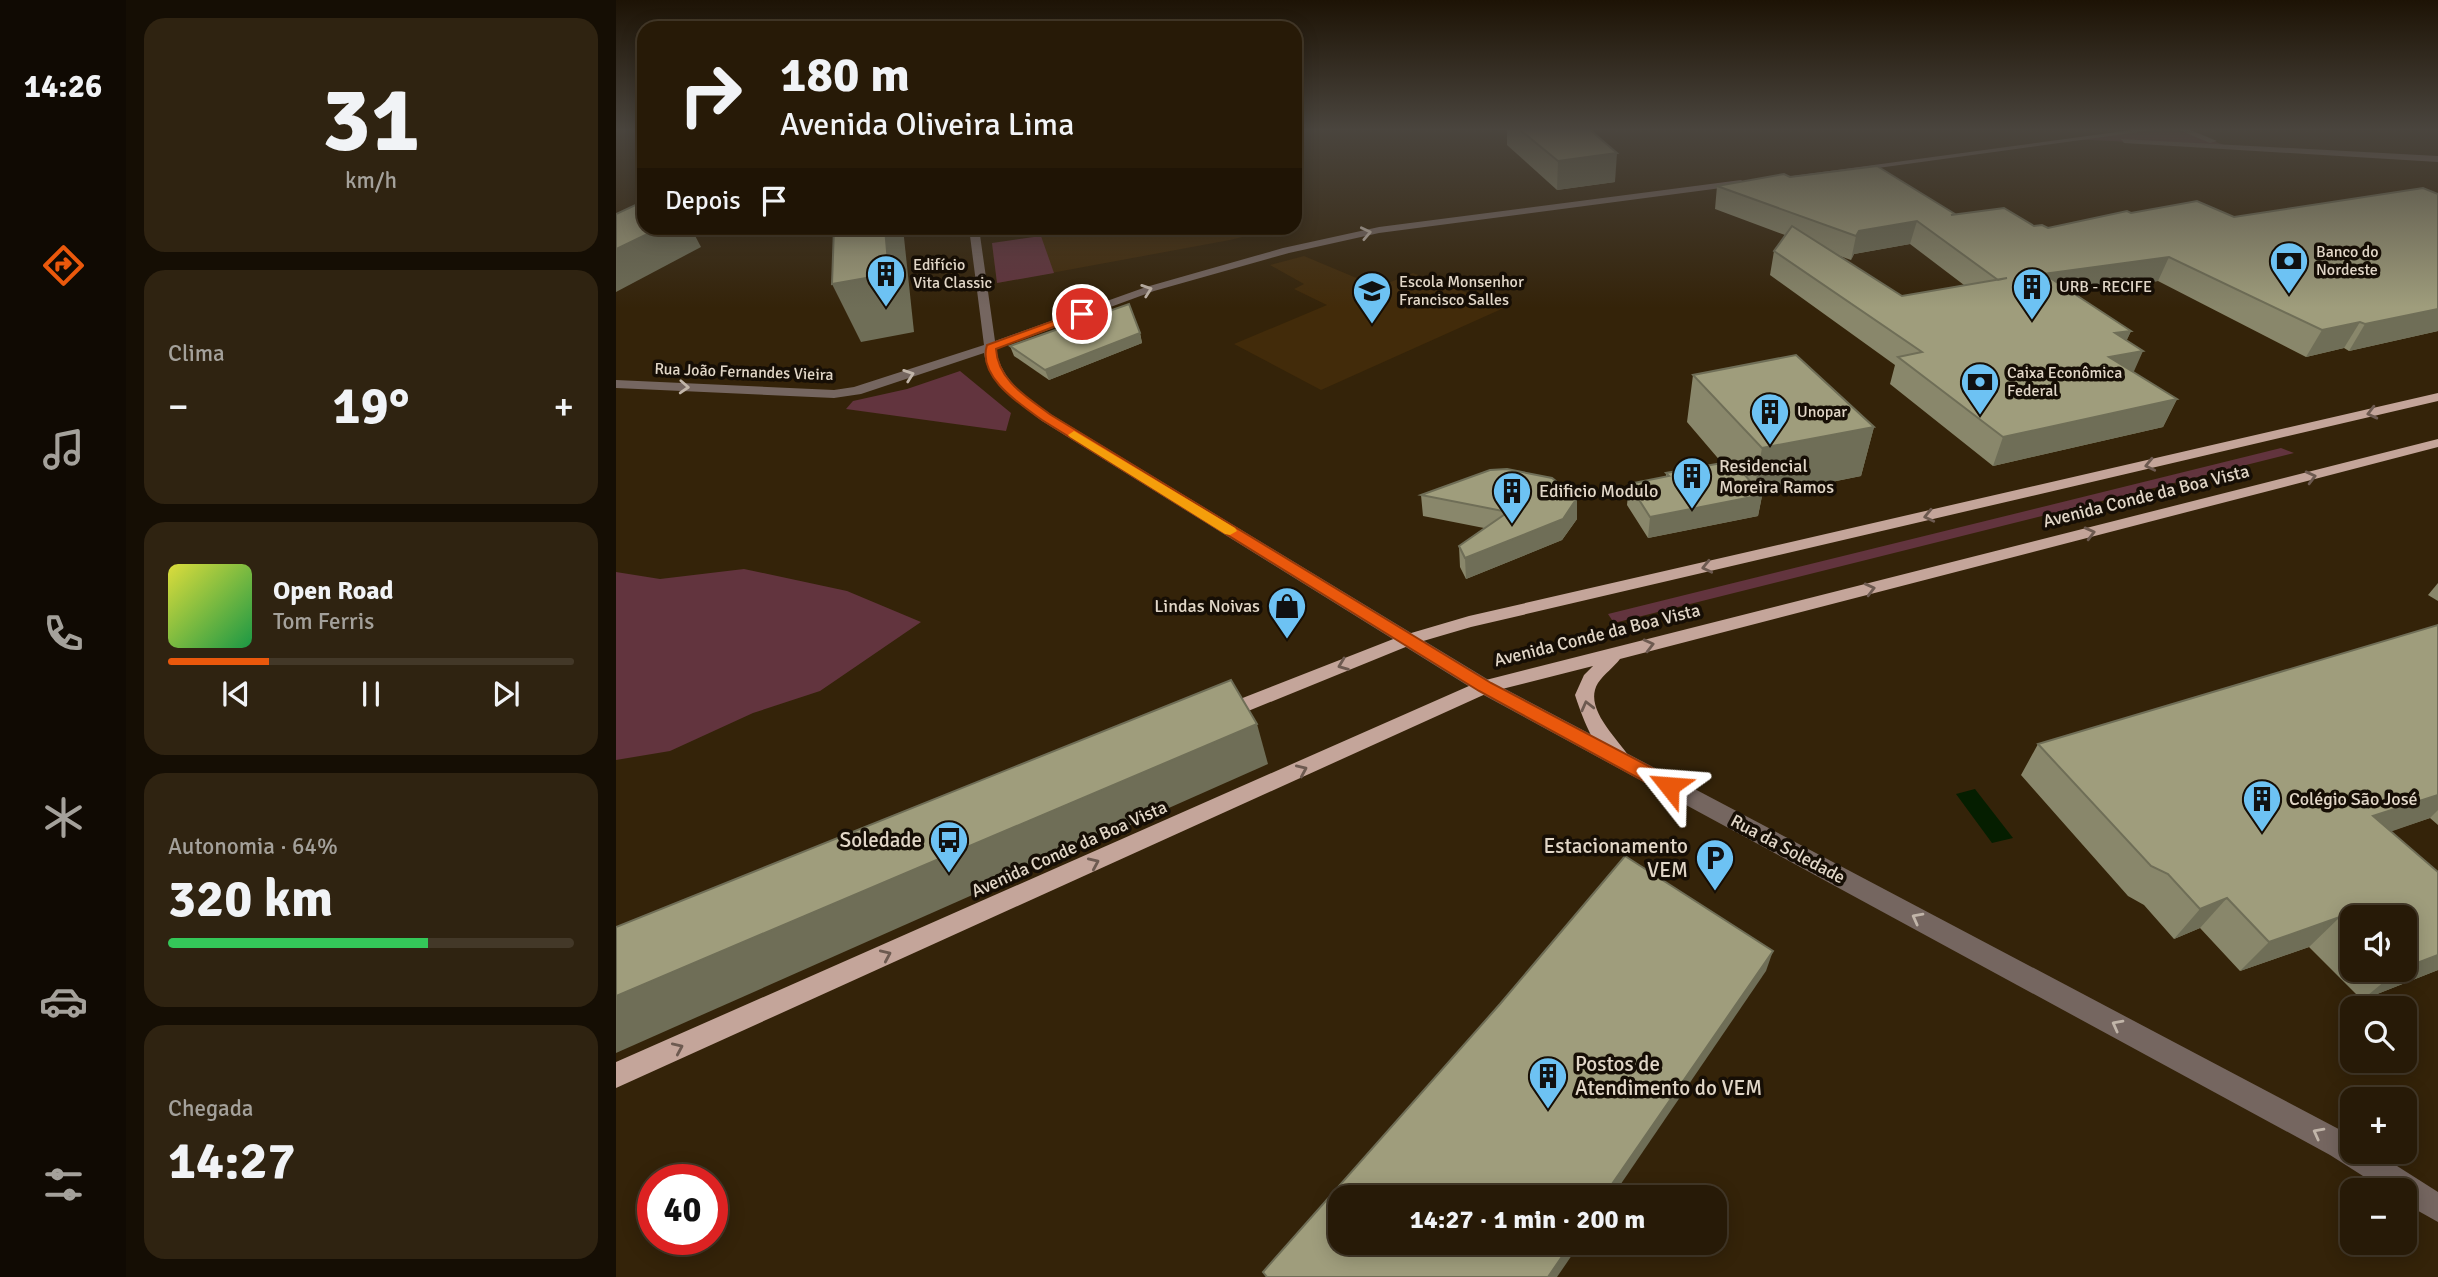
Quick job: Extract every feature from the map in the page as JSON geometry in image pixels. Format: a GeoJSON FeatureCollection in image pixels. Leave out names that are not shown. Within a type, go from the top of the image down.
{"type":"FeatureCollection","features":[{"type":"Feature","properties":{"kind":"main road","name":"Avenida Conde da Boa Vista"},"geometry":{"type":"LineString","coordinates":[[1207,720],[1407,640],[1541,605],[2438,397]]}},
{"type":"Feature","properties":{"kind":"main road","name":"Avenida Conde da Boa Vista"},"geometry":{"type":"LineString","coordinates":[[616,1075],[1485,687],[2438,443]]}},
{"type":"Feature","properties":{"kind":"main road"},"geometry":{"type":"LineString","coordinates":[[1616,653],[1590,680],[1584,695],[1594,726],[1621,760]]}},
{"type":"Feature","properties":{"kind":"street","name":"Rua João Fernandes Vieira"},"geometry":{"type":"LineString","coordinates":[[616,384],[834,394],[878,386],[1150,289],[1217,268],[1379,230],[1695,189]]}},
{"type":"Feature","properties":{"kind":"street","name":"Rua da Soledade"},"geometry":{"type":"LineString","coordinates":[[975,235],[992,364],[1011,391],[1046,418],[1485,687],[2340,1144],[2438,1208]]}},
{"type":"Feature","properties":{"kind":"shaded area"},"geometry":{"type":"Polygon","coordinates":[[[1047,235],[1250,235],[997,283],[992,244],[1047,235]]]}},
{"type":"Feature","properties":{"kind":"shaded area"},"geometry":{"type":"Polygon","coordinates":[[[1041,236],[1054,273],[997,283],[992,243],[1041,236]]]}},
{"type":"Feature","properties":{"kind":"shaded area","name":"Escola Monsenhor Francisco Salles"},"geometry":{"type":"Polygon","coordinates":[[[1304,256],[1378,287],[1413,273],[1506,307],[1321,390],[1234,344],[1327,305],[1294,289],[1304,284],[1270,265],[1304,256]]]}},
{"type":"Feature","properties":{"kind":"shaded area"},"geometry":{"type":"Polygon","coordinates":[[[960,371],[1011,413],[1006,431],[846,409],[853,401],[907,389],[960,371]]]}},
{"type":"Feature","properties":{"kind":"shaded area"},"geometry":{"type":"Polygon","coordinates":[[[2281,448],[2294,453],[1614,623],[1608,614],[2281,448]]]}},
{"type":"Feature","properties":{"kind":"shaded area"},"geometry":{"type":"Polygon","coordinates":[[[744,569],[847,591],[921,622],[820,691],[753,713],[670,751],[616,760],[616,572],[660,579],[744,569]]]}},
{"type":"Feature","properties":{"kind":"shaded area"},"geometry":{"type":"Polygon","coordinates":[[[1975,789],[2013,838],[1992,843],[1956,794],[1975,789]]]}},
{"type":"Feature","properties":{"kind":"building"},"geometry":{"type":"Polygon","coordinates":[[[1724,189],[1914,189],[1955,214],[1951,215],[2004,208],[2034,226],[2042,225],[2048,228],[2127,211],[2131,213],[2197,201],[2234,217],[2424,189],[2438,194],[2438,309],[2322,330],[2169,257],[2044,274],[2131,331],[2115,333],[2143,351],[2109,357],[2177,399],[2003,437],[1898,357],[1922,352],[1774,251],[1792,226],[1902,296],[1997,280],[1917,221],[1859,231],[1856,236],[1724,189]]]}},
{"type":"Feature","properties":{"kind":"building"},"geometry":{"type":"Polygon","coordinates":[[[637,204],[637,235],[645,235],[616,249],[616,214],[637,204]]]}},
{"type":"Feature","properties":{"kind":"building"},"geometry":{"type":"Polygon","coordinates":[[[834,235],[886,235],[889,274],[832,284],[834,235]]]}},
{"type":"Feature","properties":{"kind":"building"},"geometry":{"type":"Polygon","coordinates":[[[1129,304],[1140,333],[1045,370],[1010,346],[1129,304]]]}},
{"type":"Feature","properties":{"kind":"building"},"geometry":{"type":"Polygon","coordinates":[[[1796,355],[1874,427],[1762,448],[1693,375],[1796,355]]]}},
{"type":"Feature","properties":{"kind":"building"},"geometry":{"type":"Polygon","coordinates":[[[1733,461],[1762,495],[1650,517],[1629,484],[1669,476],[1666,473],[1733,461]]]}},
{"type":"Feature","properties":{"kind":"building"},"geometry":{"type":"Polygon","coordinates":[[[1507,469],[1552,478],[1577,498],[1563,519],[1465,558],[1459,546],[1508,512],[1421,495],[1490,470],[1507,469]]]}},
{"type":"Feature","properties":{"kind":"building","name":"Colégio São José"},"geometry":{"type":"Polygon","coordinates":[[[2438,625],[2438,795],[2373,816],[2438,872],[2438,955],[2417,963],[2417,905],[2340,905],[2340,917],[2269,942],[2227,898],[2200,909],[2168,874],[2151,866],[2038,744],[2438,625]]]}},
{"type":"Feature","properties":{"kind":"building"},"geometry":{"type":"Polygon","coordinates":[[[1231,680],[1257,724],[616,996],[616,927],[1231,680]]]}},
{"type":"Feature","properties":{"kind":"building","name":"Postos de Atendimento do VEM"},"geometry":{"type":"Polygon","coordinates":[[[1625,856],[1773,951],[1611,1185],[1340,1185],[1500,1004],[1625,856]]]}},
{"type":"Feature","properties":{"kind":"building","name":"Postos de Atendimento do VEM"},"geometry":{"type":"Polygon","coordinates":[[[1328,1198],[1328,1255],[1563,1255],[1548,1277],[1267,1277],[1263,1272],[1328,1198]]]}},
{"type":"Feature","properties":{"kind":"slow traffic"},"geometry":{"type":"LineString","coordinates":[[1074,435],[1230,531]]}},
{"type":"Feature","properties":{"kind":"place","name":"Banco do Nordeste"},"geometry":{"type":"Point","coordinates":[2289,295]}},
{"type":"Feature","properties":{"kind":"place","name":"Edifício Vita Classic"},"geometry":{"type":"Point","coordinates":[886,308]}},
{"type":"Feature","properties":{"kind":"place","name":"URB - RECIFE"},"geometry":{"type":"Point","coordinates":[2032,321]}},
{"type":"Feature","properties":{"kind":"place","name":"Escola Monsenhor Francisco Salles"},"geometry":{"type":"Point","coordinates":[1372,325]}},
{"type":"Feature","properties":{"kind":"place","name":"Caixa Econômica Federal"},"geometry":{"type":"Point","coordinates":[1980,416]}},
{"type":"Feature","properties":{"kind":"place","name":"Unopar"},"geometry":{"type":"Point","coordinates":[1770,446]}},
{"type":"Feature","properties":{"kind":"place","name":"Residencial Moreira Ramos"},"geometry":{"type":"Point","coordinates":[1692,510]}},
{"type":"Feature","properties":{"kind":"place","name":"Edificio Modulo"},"geometry":{"type":"Point","coordinates":[1512,525]}},
{"type":"Feature","properties":{"kind":"place","name":"Lindas Noivas"},"geometry":{"type":"Point","coordinates":[1287,640]}},
{"type":"Feature","properties":{"kind":"place","name":"Colégio São José"},"geometry":{"type":"Point","coordinates":[2262,833]}},
{"type":"Feature","properties":{"kind":"place","name":"Soledade"},"geometry":{"type":"Point","coordinates":[949,874]}},
{"type":"Feature","properties":{"kind":"place","name":"Estacionamento VEM"},"geometry":{"type":"Point","coordinates":[1715,892]}},
{"type":"Feature","properties":{"kind":"place","name":"Postos de Atendimento do VEM"},"geometry":{"type":"Point","coordinates":[1548,1110]}},
{"type":"Feature","properties":{"kind":"route"},"geometry":{"type":"LineString","coordinates":[[1082,314],[990,347],[992,364],[1011,391],[1046,418],[1485,687],[1669,786]]}}]}
